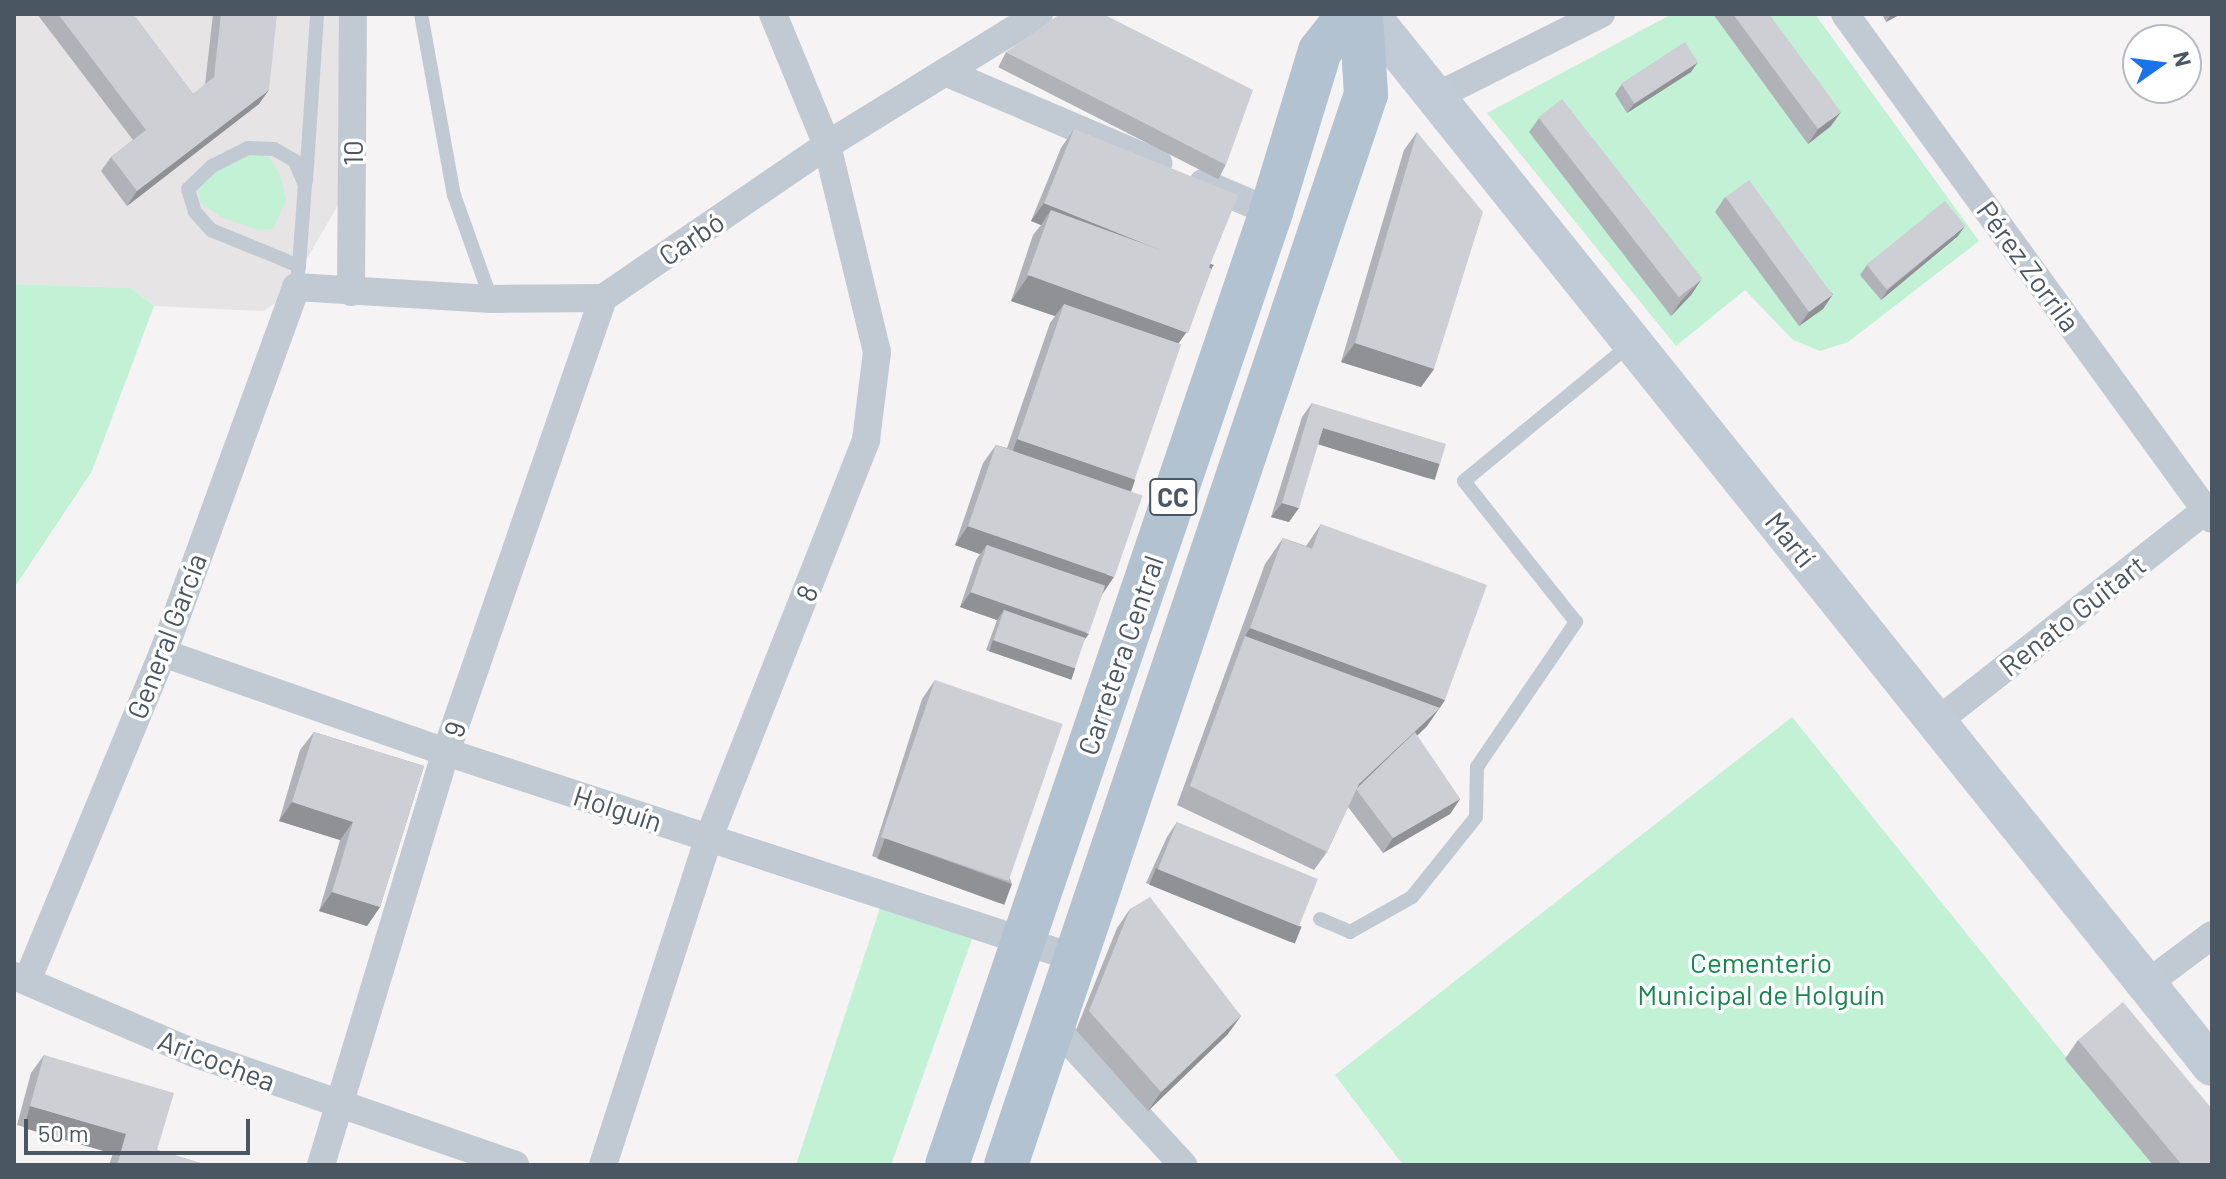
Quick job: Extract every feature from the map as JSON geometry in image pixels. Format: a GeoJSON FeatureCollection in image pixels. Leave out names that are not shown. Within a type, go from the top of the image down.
{"type":"FeatureCollection","features":[{"type":"Feature","properties":{"kind":"main road","name":"Carretera Central"},"geometry":{"type":"LineString","coordinates":[[947,1165],[1271,212],[1320,51],[1349,14]]}},
{"type":"Feature","properties":{"kind":"main road","name":"Carretera Central"},"geometry":{"type":"LineString","coordinates":[[1006,1165],[1366,94],[1380,25]]}},
{"type":"Feature","properties":{"kind":"main road","name":"Martí"},"geometry":{"type":"LineString","coordinates":[[1380,25],[1433,98],[1939,720],[2212,1066]]}},
{"type":"Feature","properties":{"kind":"street","name":"10"},"geometry":{"type":"LineString","coordinates":[[351,292],[353,14]]}},
{"type":"Feature","properties":{"kind":"street","name":"8"},"geometry":{"type":"LineString","coordinates":[[603,1165],[709,837],[866,440],[877,352],[827,145],[773,14]]}},
{"type":"Feature","properties":{"kind":"street","name":"Carbó"},"geometry":{"type":"LineString","coordinates":[[603,298],[827,145],[1039,14]]}},
{"type":"Feature","properties":{"kind":"street"},"geometry":{"type":"LineString","coordinates":[[1433,98],[1601,14]]}},
{"type":"Feature","properties":{"kind":"street","name":"Pérez Zorrila"},"geometry":{"type":"LineString","coordinates":[[1845,14],[2209,514]]}},
{"type":"Feature","properties":{"kind":"street"},"geometry":{"type":"LineString","coordinates":[[945,72],[1271,212]]}},
{"type":"Feature","properties":{"kind":"street"},"geometry":{"type":"LineString","coordinates":[[298,276],[351,292],[491,299],[603,298]]}},
{"type":"Feature","properties":{"kind":"street","name":"General García"},"geometry":{"type":"LineString","coordinates":[[21,978],[163,653],[298,276]]}},
{"type":"Feature","properties":{"kind":"street","name":"9"},"geometry":{"type":"LineString","coordinates":[[321,1165],[446,752],[603,298]]}},
{"type":"Feature","properties":{"kind":"street","name":"Renato Guitart"},"geometry":{"type":"LineString","coordinates":[[1939,720],[2209,514]]}},
{"type":"Feature","properties":{"kind":"street","name":"Holguín"},"geometry":{"type":"LineString","coordinates":[[163,653],[446,752],[1075,958]]}},
{"type":"Feature","properties":{"kind":"street"},"geometry":{"type":"LineString","coordinates":[[2148,983],[2212,935]]}},
{"type":"Feature","properties":{"kind":"street","name":"Aricochea"},"geometry":{"type":"LineString","coordinates":[[21,978],[194,1053],[515,1165]]}},
{"type":"Feature","properties":{"kind":"street"},"geometry":{"type":"LineString","coordinates":[[1053,1024],[1183,1165]]}},
{"type":"Feature","properties":{"kind":"lane"},"geometry":{"type":"LineString","coordinates":[[305,185],[295,161],[274,149],[248,148],[212,166],[188,189],[195,212],[211,230],[298,276],[305,185],[317,14]]}},
{"type":"Feature","properties":{"kind":"lane"},"geometry":{"type":"LineString","coordinates":[[421,14],[454,195],[491,299]]}},
{"type":"Feature","properties":{"kind":"lane"},"geometry":{"type":"LineString","coordinates":[[1320,919],[1350,932],[1412,897],[1476,817],[1477,767],[1576,622],[1464,481],[1631,344]]}},
{"type":"Feature","properties":{"kind":"shaded area"},"geometry":{"type":"Polygon","coordinates":[[[14,14],[339,14],[342,198],[286,295],[264,311],[154,306],[131,288],[14,284],[14,14]]]}},
{"type":"Feature","properties":{"kind":"green space"},"geometry":{"type":"Polygon","coordinates":[[[1672,14],[1815,14],[1979,241],[1848,342],[1820,351],[1793,340],[1745,290],[1676,346],[1487,113],[1672,14]]]}},
{"type":"Feature","properties":{"kind":"green space"},"geometry":{"type":"Polygon","coordinates":[[[252,152],[269,157],[280,175],[286,200],[273,229],[258,230],[221,217],[201,203],[197,190],[213,170],[252,152]]]}},
{"type":"Feature","properties":{"kind":"green space"},"geometry":{"type":"Polygon","coordinates":[[[14,284],[131,288],[154,306],[92,471],[14,588],[14,284]]]}},
{"type":"Feature","properties":{"kind":"green space","name":"Cementerio Municipal de Holguín"},"geometry":{"type":"Polygon","coordinates":[[[1792,717],[2153,1165],[1403,1165],[1335,1075],[1792,717]]]}},
{"type":"Feature","properties":{"kind":"green space"},"geometry":{"type":"Polygon","coordinates":[[[880,908],[972,939],[891,1165],[796,1165],[880,908]]]}},
{"type":"Feature","properties":{"kind":"building"},"geometry":{"type":"Polygon","coordinates":[[[58,14],[133,14],[193,94],[214,77],[221,14],[277,14],[269,90],[137,191],[111,157],[146,130],[58,14]]]}},
{"type":"Feature","properties":{"kind":"building"},"geometry":{"type":"Polygon","coordinates":[[[1060,14],[1103,14],[1253,90],[1226,165],[1006,52],[1060,14]]]}},
{"type":"Feature","properties":{"kind":"building"},"geometry":{"type":"Polygon","coordinates":[[[1733,14],[1769,14],[1841,112],[1818,129],[1733,14]]]}},
{"type":"Feature","properties":{"kind":"building"},"geometry":{"type":"Polygon","coordinates":[[[1685,42],[1698,62],[1634,104],[1621,83],[1685,42]]]}},
{"type":"Feature","properties":{"kind":"building"},"geometry":{"type":"Polygon","coordinates":[[[1562,99],[1702,279],[1679,297],[1538,117],[1562,99]]]}},
{"type":"Feature","properties":{"kind":"building"},"geometry":{"type":"Polygon","coordinates":[[[1074,129],[1238,195],[1208,269],[1044,203],[1074,129]]]}},
{"type":"Feature","properties":{"kind":"building"},"geometry":{"type":"Polygon","coordinates":[[[1417,132],[1483,212],[1434,369],[1355,343],[1417,132]]]}},
{"type":"Feature","properties":{"kind":"building"},"geometry":{"type":"Polygon","coordinates":[[[1749,180],[1832,295],[1809,312],[1726,197],[1749,180]]]}},
{"type":"Feature","properties":{"kind":"building"},"geometry":{"type":"Polygon","coordinates":[[[1945,201],[1965,226],[1887,289],[1867,265],[1945,201]]]}},
{"type":"Feature","properties":{"kind":"building"},"geometry":{"type":"Polygon","coordinates":[[[1051,210],[1212,268],[1188,333],[1027,275],[1051,210]]]}},
{"type":"Feature","properties":{"kind":"building"},"geometry":{"type":"Polygon","coordinates":[[[1064,304],[1181,344],[1135,480],[1017,439],[1064,304]]]}},
{"type":"Feature","properties":{"kind":"building"},"geometry":{"type":"Polygon","coordinates":[[[1312,403],[1446,444],[1440,464],[1323,428],[1299,508],[1282,503],[1312,403]]]}},
{"type":"Feature","properties":{"kind":"building"},"geometry":{"type":"Polygon","coordinates":[[[996,445],[1143,495],[1115,577],[968,526],[996,445]]]}},
{"type":"Feature","properties":{"kind":"building"},"geometry":{"type":"Polygon","coordinates":[[[1321,524],[1487,585],[1445,700],[1250,628],[1283,538],[1312,549],[1321,524]]]}},
{"type":"Feature","properties":{"kind":"building"},"geometry":{"type":"Polygon","coordinates":[[[987,545],[1105,586],[1089,633],[971,592],[987,545]]]}},
{"type":"Feature","properties":{"kind":"building"},"geometry":{"type":"Polygon","coordinates":[[[1004,610],[1085,638],[1075,668],[994,640],[1004,610]]]}},
{"type":"Feature","properties":{"kind":"building"},"geometry":{"type":"Polygon","coordinates":[[[1245,636],[1440,708],[1359,784],[1327,852],[1190,786],[1245,636]]]}},
{"type":"Feature","properties":{"kind":"building"},"geometry":{"type":"Polygon","coordinates":[[[935,680],[1063,724],[1009,881],[881,837],[935,680]]]}},
{"type":"Feature","properties":{"kind":"building"},"geometry":{"type":"Polygon","coordinates":[[[314,732],[424,766],[380,907],[332,892],[353,822],[292,802],[314,732]]]}},
{"type":"Feature","properties":{"kind":"building"},"geometry":{"type":"Polygon","coordinates":[[[1415,732],[1460,799],[1393,838],[1356,789],[1415,732]]]}},
{"type":"Feature","properties":{"kind":"building"},"geometry":{"type":"Polygon","coordinates":[[[1177,822],[1318,879],[1299,926],[1158,869],[1177,822]]]}},
{"type":"Feature","properties":{"kind":"building"},"geometry":{"type":"Polygon","coordinates":[[[1150,897],[1241,1016],[1161,1092],[1089,1011],[1130,909],[1150,897]]]}},
{"type":"Feature","properties":{"kind":"building"},"geometry":{"type":"Polygon","coordinates":[[[2123,1002],[2212,1109],[2212,1165],[2182,1165],[2078,1040],[2123,1002]]]}},
{"type":"Feature","properties":{"kind":"building"},"geometry":{"type":"Polygon","coordinates":[[[44,1055],[174,1093],[157,1150],[207,1165],[117,1165],[126,1134],[30,1106],[44,1055]]]}}]}
